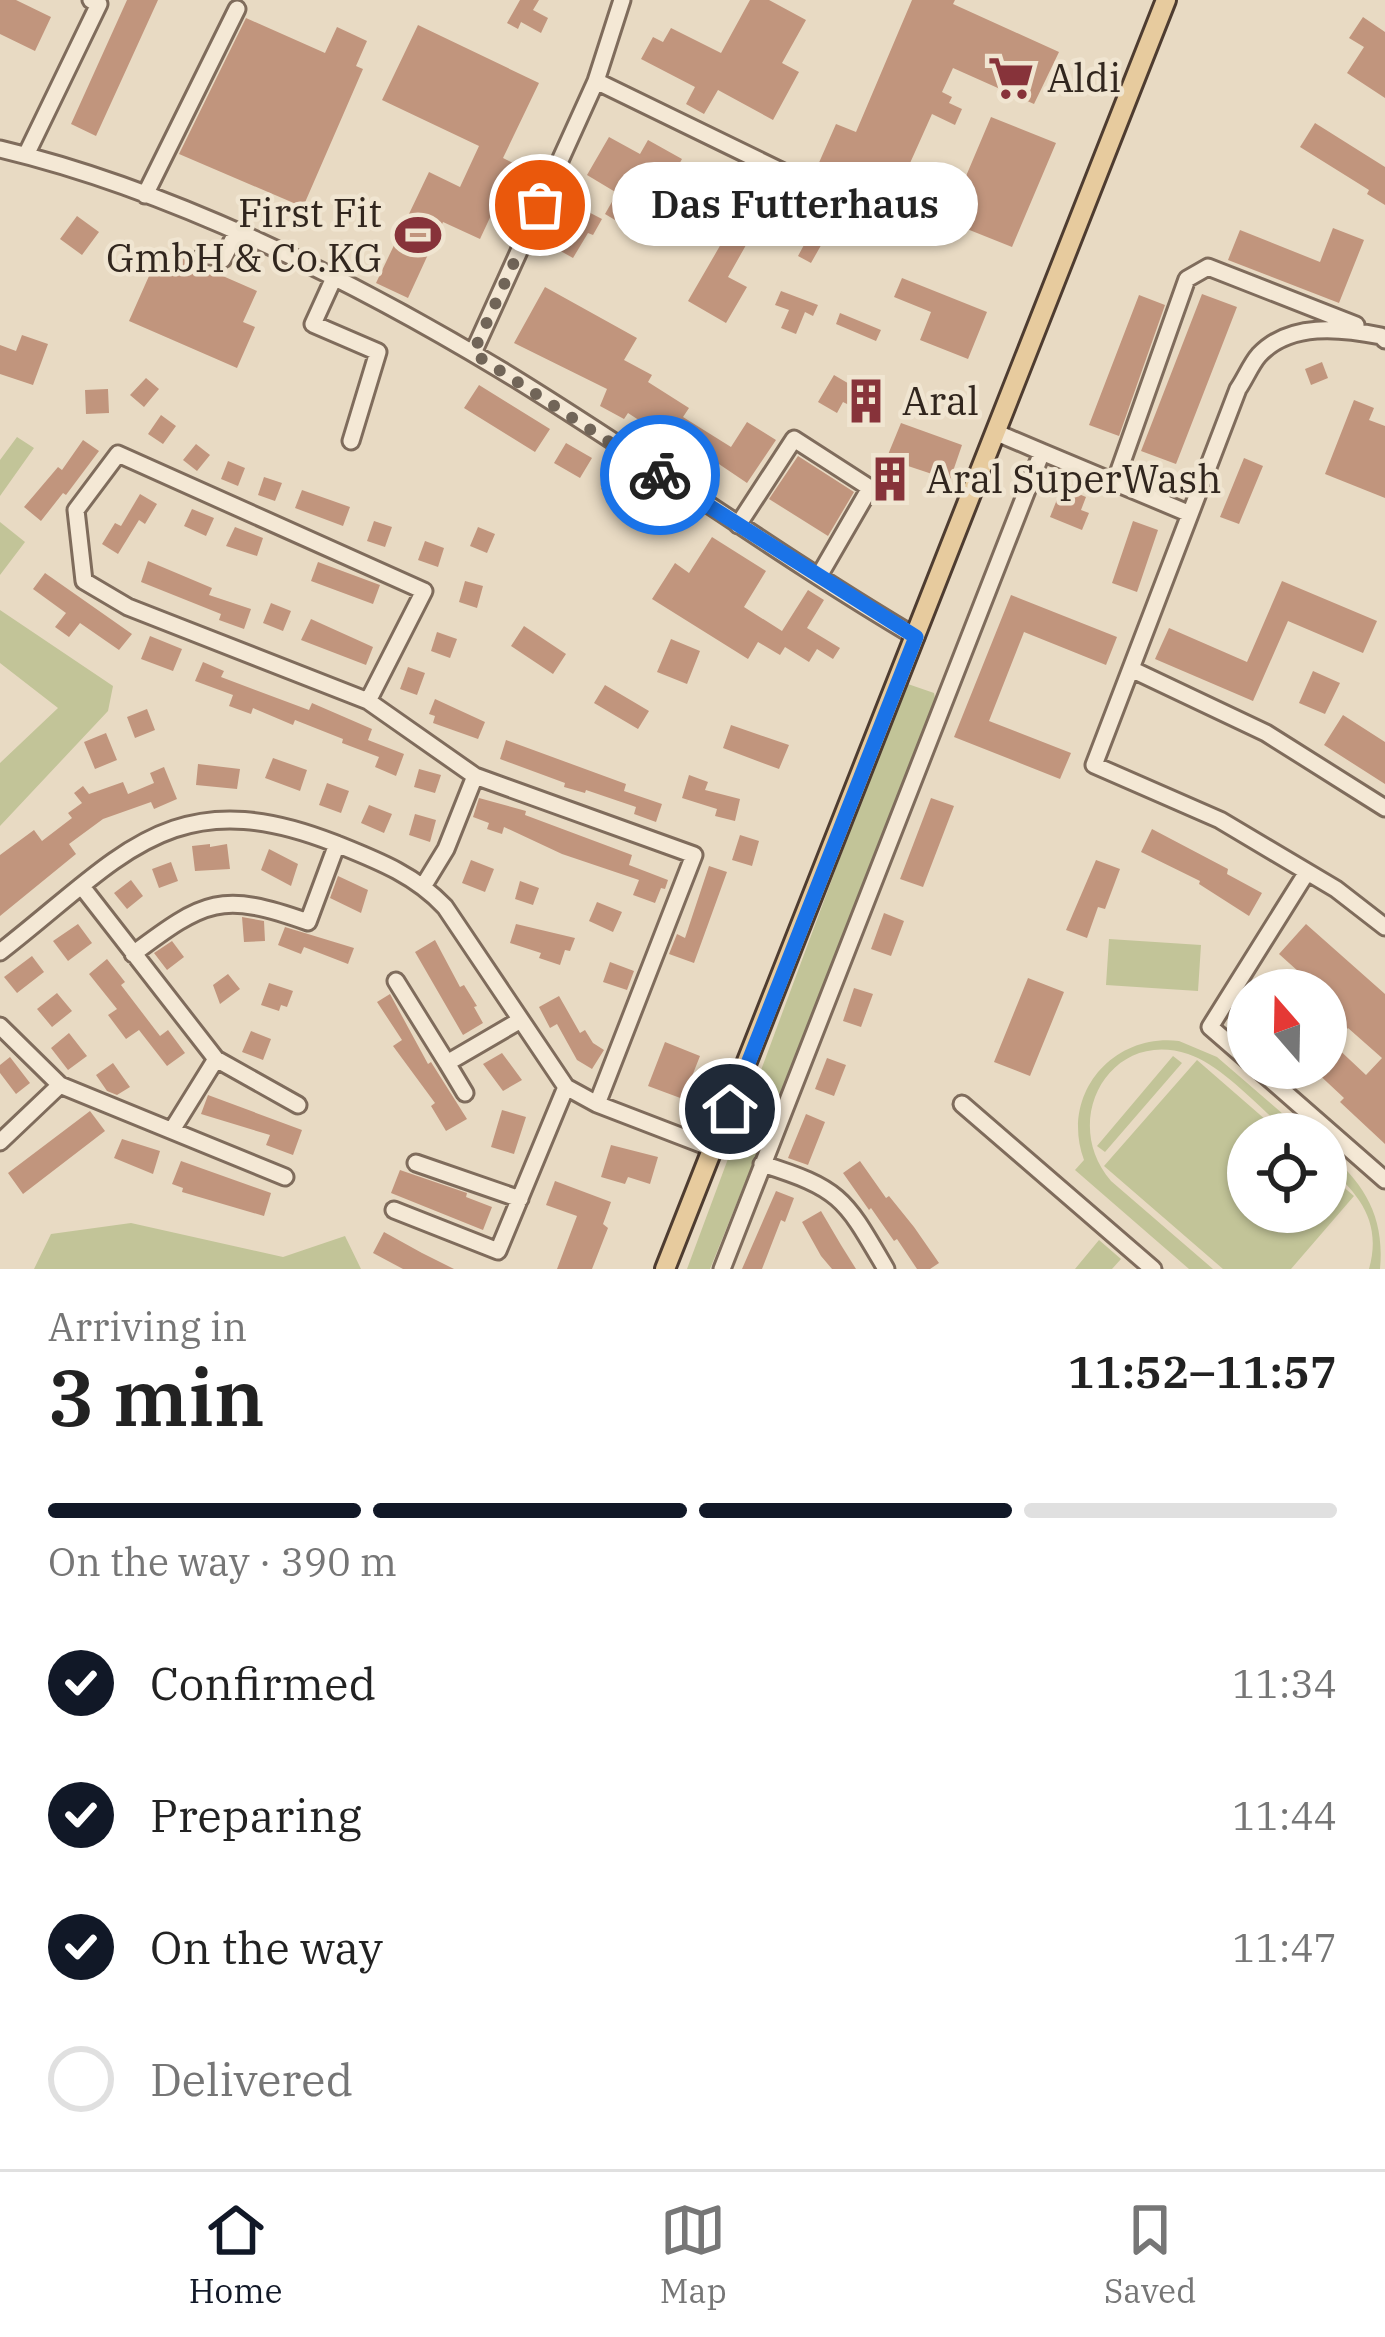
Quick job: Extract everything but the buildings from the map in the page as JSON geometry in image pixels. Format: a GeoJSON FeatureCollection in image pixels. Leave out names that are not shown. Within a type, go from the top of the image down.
{"type":"FeatureCollection","features":[{"type":"Feature","properties":{"kind":"main road"},"geometry":{"type":"LineString","coordinates":[[665,1269],[1166,0]]}},
{"type":"Feature","properties":{"kind":"street"},"geometry":{"type":"LineString","coordinates":[[26,155],[99,4],[91,0]]}},
{"type":"Feature","properties":{"kind":"street"},"geometry":{"type":"LineString","coordinates":[[473,353],[596,81],[622,0]]}},
{"type":"Feature","properties":{"kind":"street"},"geometry":{"type":"LineString","coordinates":[[145,195],[237,9]]}},
{"type":"Feature","properties":{"kind":"street"},"geometry":{"type":"LineString","coordinates":[[596,81],[816,188]]}},
{"type":"Feature","properties":{"kind":"street"},"geometry":{"type":"LineString","coordinates":[[0,149],[145,195],[236,233],[473,353],[916,637]]}},
{"type":"Feature","properties":{"kind":"street"},"geometry":{"type":"LineString","coordinates":[[204,254],[223,260],[236,233]]}},
{"type":"Feature","properties":{"kind":"street"},"geometry":{"type":"LineString","coordinates":[[1115,482],[1187,279],[1208,267],[1262,285],[1383,338]]}},
{"type":"Feature","properties":{"kind":"street"},"geometry":{"type":"LineString","coordinates":[[334,280],[313,324],[378,352],[351,441]]}},
{"type":"Feature","properties":{"kind":"street"},"geometry":{"type":"LineString","coordinates":[[1383,338],[1338,327],[1297,333],[1260,353],[1238,389],[1094,765],[1220,820],[1307,872],[1385,927]]}},
{"type":"Feature","properties":{"kind":"street"},"geometry":{"type":"LineString","coordinates":[[994,432],[1190,514]]}},
{"type":"Feature","properties":{"kind":"street"},"geometry":{"type":"LineString","coordinates":[[738,524],[794,439],[870,488],[819,576]]}},
{"type":"Feature","properties":{"kind":"street"},"geometry":{"type":"LineString","coordinates":[[722,1269],[1042,452]]}},
{"type":"Feature","properties":{"kind":"street"},"geometry":{"type":"LineString","coordinates":[[368,701],[424,591],[118,454],[76,510],[84,581],[128,607],[368,701],[475,776],[694,855],[597,1104]]}},
{"type":"Feature","properties":{"kind":"street"},"geometry":{"type":"LineString","coordinates":[[1131,669],[1266,733],[1385,808]]}},
{"type":"Feature","properties":{"kind":"street"},"geometry":{"type":"LineString","coordinates":[[424,885],[446,849],[475,776]]}},
{"type":"Feature","properties":{"kind":"street"},"geometry":{"type":"LineString","coordinates":[[0,952],[139,842],[179,824],[230,818],[292,826],[424,885],[445,908],[566,1087],[714,1150]]}},
{"type":"Feature","properties":{"kind":"street"},"geometry":{"type":"LineString","coordinates":[[133,954],[178,920],[218,904],[263,906],[308,922],[338,844]]}},
{"type":"Feature","properties":{"kind":"street"},"geometry":{"type":"LineString","coordinates":[[1246,969],[1307,872]]}},
{"type":"Feature","properties":{"kind":"street"},"geometry":{"type":"LineString","coordinates":[[83,888],[216,1059],[298,1105]]}},
{"type":"Feature","properties":{"kind":"street"},"geometry":{"type":"LineString","coordinates":[[396,981],[465,1093]]}},
{"type":"Feature","properties":{"kind":"street"},"geometry":{"type":"LineString","coordinates":[[1227,1000],[1210,1027],[1227,1042]]}},
{"type":"Feature","properties":{"kind":"street"},"geometry":{"type":"LineString","coordinates":[[447,1063],[519,1021]]}},
{"type":"Feature","properties":{"kind":"street"},"geometry":{"type":"LineString","coordinates":[[0,1026],[60,1085],[285,1177]]}},
{"type":"Feature","properties":{"kind":"street"},"geometry":{"type":"LineString","coordinates":[[172,1130],[216,1059]]}},
{"type":"Feature","properties":{"kind":"street"},"geometry":{"type":"LineString","coordinates":[[0,1142],[60,1085]]}},
{"type":"Feature","properties":{"kind":"street"},"geometry":{"type":"LineString","coordinates":[[394,1210],[499,1252],[566,1087]]}},
{"type":"Feature","properties":{"kind":"street"},"geometry":{"type":"LineString","coordinates":[[1281,1089],[1385,1180]]}},
{"type":"Feature","properties":{"kind":"street"},"geometry":{"type":"LineString","coordinates":[[962,1104],[1153,1269]]}},
{"type":"Feature","properties":{"kind":"street"},"geometry":{"type":"LineString","coordinates":[[416,1163],[520,1199]]}},
{"type":"Feature","properties":{"kind":"street"},"geometry":{"type":"LineString","coordinates":[[762,1164],[807,1178],[838,1196],[886,1269]]}},
{"type":"Feature","properties":{"kind":"green space"},"geometry":{"type":"Polygon","coordinates":[[[17,437],[34,448],[0,496],[0,460],[17,437]]]}},
{"type":"Feature","properties":{"kind":"green space"},"geometry":{"type":"Polygon","coordinates":[[[0,522],[25,542],[0,575],[0,522]]]}},
{"type":"Feature","properties":{"kind":"green space"},"geometry":{"type":"Polygon","coordinates":[[[0,610],[113,686],[108,711],[0,826],[0,763],[58,708],[0,663],[0,610]]]}},
{"type":"Feature","properties":{"kind":"green space"},"geometry":{"type":"Polygon","coordinates":[[[905,683],[934,693],[937,709],[710,1269],[687,1269],[905,683]]]}},
{"type":"Feature","properties":{"kind":"green space"},"geometry":{"type":"Polygon","coordinates":[[[1109,939],[1201,945],[1198,991],[1106,985],[1109,939]]]}},
{"type":"Feature","properties":{"kind":"green space"},"geometry":{"type":"Polygon","coordinates":[[[1155,1041],[1179,1041],[1217,1057],[1227,1066],[1227,1077],[1188,1054],[1160,1050],[1136,1054],[1101,1085],[1092,1108],[1090,1132],[1096,1157],[1111,1181],[1213,1269],[1189,1269],[1075,1170],[1084,1160],[1079,1113],[1097,1073],[1113,1058],[1155,1041]]]}},
{"type":"Feature","properties":{"kind":"green space"},"geometry":{"type":"Polygon","coordinates":[[[1173,1056],[1182,1063],[1105,1152],[1097,1146],[1173,1056]]]}},
{"type":"Feature","properties":{"kind":"green space"},"geometry":{"type":"Polygon","coordinates":[[[1197,1060],[1258,1113],[1227,1113],[1227,1233],[1322,1233],[1291,1269],[1223,1269],[1104,1166],[1197,1060]]]}},
{"type":"Feature","properties":{"kind":"green space"},"geometry":{"type":"Polygon","coordinates":[[[1240,1089],[1254,1089],[1282,1113],[1267,1113],[1240,1089]]]}},
{"type":"Feature","properties":{"kind":"green space"},"geometry":{"type":"Polygon","coordinates":[[[1347,1171],[1375,1217],[1380,1269],[1369,1269],[1370,1223],[1349,1187],[1347,1171]]]}},
{"type":"Feature","properties":{"kind":"green space"},"geometry":{"type":"Polygon","coordinates":[[[131,1223],[283,1257],[345,1236],[361,1269],[34,1269],[51,1234],[131,1223]]]}},
{"type":"Feature","properties":{"kind":"green space"},"geometry":{"type":"Polygon","coordinates":[[[1099,1240],[1121,1259],[1112,1269],[1075,1269],[1099,1240]]]}},
{"type":"Feature","properties":{"kind":"way so far"},"geometry":{"type":"LineString","coordinates":[[540,205],[473,353],[660,475]]}},
{"type":"Feature","properties":{"kind":"place","name":"Aldi"},"geometry":{"type":"Point","coordinates":[1011,78]}},
{"type":"Feature","properties":{"kind":"place","name":"Das Futterhaus"},"geometry":{"type":"Point","coordinates":[540,205]}},
{"type":"Feature","properties":{"kind":"place","name":"First Fit GmbH & Co.KG"},"geometry":{"type":"Point","coordinates":[418,235]}},
{"type":"Feature","properties":{"kind":"place","name":"Aral"},"geometry":{"type":"Point","coordinates":[866,401]}},
{"type":"Feature","properties":{"kind":"place","name":"Aral SuperWash"},"geometry":{"type":"Point","coordinates":[890,479]}},
{"type":"Feature","properties":{"kind":"route"},"geometry":{"type":"LineString","coordinates":[[660,475],[916,637],[730,1109]]}}]}
